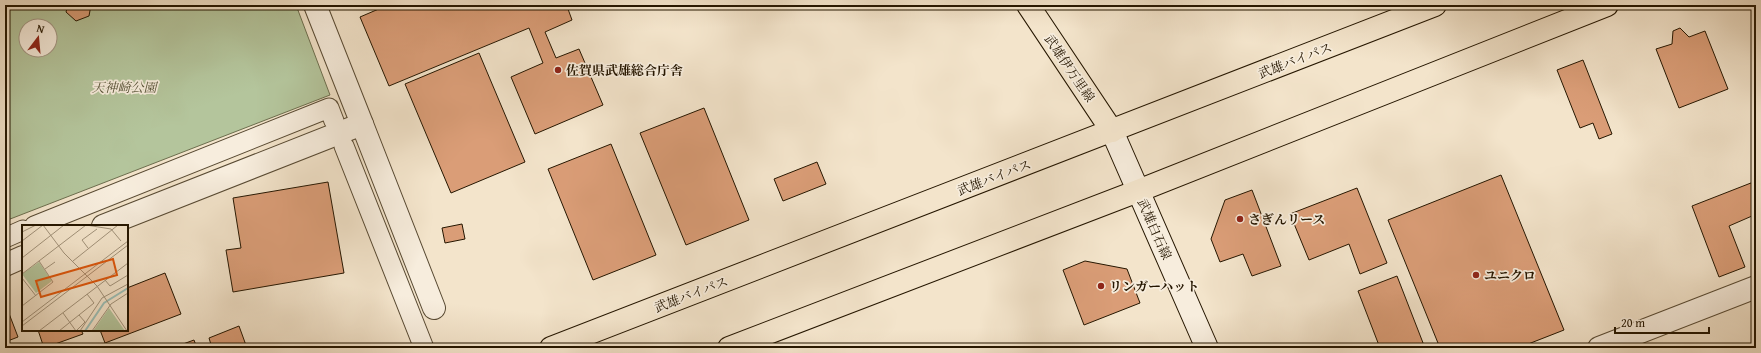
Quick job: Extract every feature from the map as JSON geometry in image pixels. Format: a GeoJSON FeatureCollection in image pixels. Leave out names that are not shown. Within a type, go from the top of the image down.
{"type":"FeatureCollection","features":[{"type":"Feature","properties":{"kind":"main road","name":"武雄伊万里線"},"geometry":{"type":"LineString","coordinates":[[1028,5],[1112,131]]}},
{"type":"Feature","properties":{"kind":"main road","name":"武雄バイパス"},"geometry":{"type":"LineString","coordinates":[[551,348],[1435,5]]}},
{"type":"Feature","properties":{"kind":"main road"},"geometry":{"type":"LineString","coordinates":[[729,348],[1138,190],[1607,5]]}},
{"type":"Feature","properties":{"kind":"street"},"geometry":{"type":"LineString","coordinates":[[315,5],[434,308]]}},
{"type":"Feature","properties":{"kind":"street"},"geometry":{"type":"LineString","coordinates":[[36,225],[329,108],[334,121]]}},
{"type":"Feature","properties":{"kind":"street"},"geometry":{"type":"LineString","coordinates":[[106,225],[362,124]]}},
{"type":"Feature","properties":{"kind":"street","name":"武雄白石線"},"geometry":{"type":"LineString","coordinates":[[1112,131],[1207,348]]}},
{"type":"Feature","properties":{"kind":"street"},"geometry":{"type":"LineString","coordinates":[[344,146],[429,344]]}},
{"type":"Feature","properties":{"kind":"street"},"geometry":{"type":"LineString","coordinates":[[5,238],[22,230]]}},
{"type":"Feature","properties":{"kind":"street"},"geometry":{"type":"LineString","coordinates":[[5,265],[22,258]]}},
{"type":"Feature","properties":{"kind":"street"},"geometry":{"type":"LineString","coordinates":[[1599,348],[1756,287]]}},
{"type":"Feature","properties":{"kind":"green space","name":"天神崎公園"},"geometry":{"type":"Polygon","coordinates":[[[5,5],[296,5],[330,95],[5,221],[5,5]]]}},
{"type":"Feature","properties":{"kind":"building"},"geometry":{"type":"Polygon","coordinates":[[[68,5],[91,5],[89,16],[76,21],[66,12],[68,5]]]}},
{"type":"Feature","properties":{"kind":"building","name":"佐賀県武雄総合庁舎"},"geometry":{"type":"Polygon","coordinates":[[[388,5],[576,5],[568,9],[572,20],[545,32],[556,58],[579,49],[603,105],[535,134],[511,77],[543,63],[529,28],[389,86],[360,17],[388,5]]]}},
{"type":"Feature","properties":{"kind":"building"},"geometry":{"type":"Polygon","coordinates":[[[1680,28],[1689,37],[1705,31],[1728,89],[1679,108],[1656,49],[1672,44],[1673,31],[1680,28]]]}},
{"type":"Feature","properties":{"kind":"building"},"geometry":{"type":"Polygon","coordinates":[[[479,53],[525,162],[451,193],[405,84],[479,53]]]}},
{"type":"Feature","properties":{"kind":"building"},"geometry":{"type":"Polygon","coordinates":[[[1583,60],[1612,134],[1599,139],[1593,123],[1580,128],[1557,70],[1583,60]]]}},
{"type":"Feature","properties":{"kind":"building"},"geometry":{"type":"Polygon","coordinates":[[[704,108],[749,220],[686,245],[640,133],[704,108]]]}},
{"type":"Feature","properties":{"kind":"building"},"geometry":{"type":"Polygon","coordinates":[[[611,144],[656,255],[593,280],[548,169],[611,144]]]}},
{"type":"Feature","properties":{"kind":"building"},"geometry":{"type":"Polygon","coordinates":[[[817,162],[826,184],[783,201],[774,179],[817,162]]]}},
{"type":"Feature","properties":{"kind":"building","name":"ユニクロ"},"geometry":{"type":"Polygon","coordinates":[[[1501,175],[1564,330],[1518,348],[1440,348],[1388,220],[1501,175]]]}},
{"type":"Feature","properties":{"kind":"building"},"geometry":{"type":"Polygon","coordinates":[[[1756,181],[1756,225],[1752,216],[1729,226],[1745,267],[1719,277],[1692,206],[1756,181]]]}},
{"type":"Feature","properties":{"kind":"building"},"geometry":{"type":"Polygon","coordinates":[[[328,182],[344,273],[233,292],[226,250],[241,248],[233,198],[328,182]]]}},
{"type":"Feature","properties":{"kind":"building"},"geometry":{"type":"Polygon","coordinates":[[[1357,188],[1387,263],[1360,274],[1349,244],[1309,260],[1290,214],[1357,188]]]}},
{"type":"Feature","properties":{"kind":"building","name":"さぎんリース"},"geometry":{"type":"Polygon","coordinates":[[[1252,190],[1281,266],[1252,276],[1243,254],[1220,262],[1211,239],[1225,200],[1252,190]]]}},
{"type":"Feature","properties":{"kind":"building"},"geometry":{"type":"Polygon","coordinates":[[[462,224],[465,239],[445,243],[442,228],[462,224]]]}},
{"type":"Feature","properties":{"kind":"building","name":"リンガーハット"},"geometry":{"type":"Polygon","coordinates":[[[1085,261],[1127,269],[1140,303],[1084,325],[1063,270],[1085,261]]]}},
{"type":"Feature","properties":{"kind":"building"},"geometry":{"type":"Polygon","coordinates":[[[165,273],[181,314],[105,343],[100,331],[128,331],[128,288],[165,273]]]}},
{"type":"Feature","properties":{"kind":"building"},"geometry":{"type":"Polygon","coordinates":[[[1397,276],[1425,348],[1380,348],[1358,291],[1397,276]]]}},
{"type":"Feature","properties":{"kind":"building"},"geometry":{"type":"Polygon","coordinates":[[[5,303],[18,337],[5,342],[5,303]]]}},
{"type":"Feature","properties":{"kind":"building"},"geometry":{"type":"Polygon","coordinates":[[[239,326],[247,348],[212,348],[209,338],[239,326]]]}},
{"type":"Feature","properties":{"kind":"building"},"geometry":{"type":"Polygon","coordinates":[[[38,331],[82,331],[83,334],[44,348],[38,331]]]}},
{"type":"Feature","properties":{"kind":"building"},"geometry":{"type":"Polygon","coordinates":[[[194,340],[197,348],[172,348],[194,340]]]}},
{"type":"Feature","properties":{"kind":"place","name":"佐賀県武雄総合庁舎"},"geometry":{"type":"Point","coordinates":[558,70]}},
{"type":"Feature","properties":{"kind":"place","name":"さぎんリース"},"geometry":{"type":"Point","coordinates":[1240,219]}},
{"type":"Feature","properties":{"kind":"place","name":"ユニクロ"},"geometry":{"type":"Point","coordinates":[1476,275]}},
{"type":"Feature","properties":{"kind":"place","name":"リンガーハット"},"geometry":{"type":"Point","coordinates":[1101,286]}}]}
